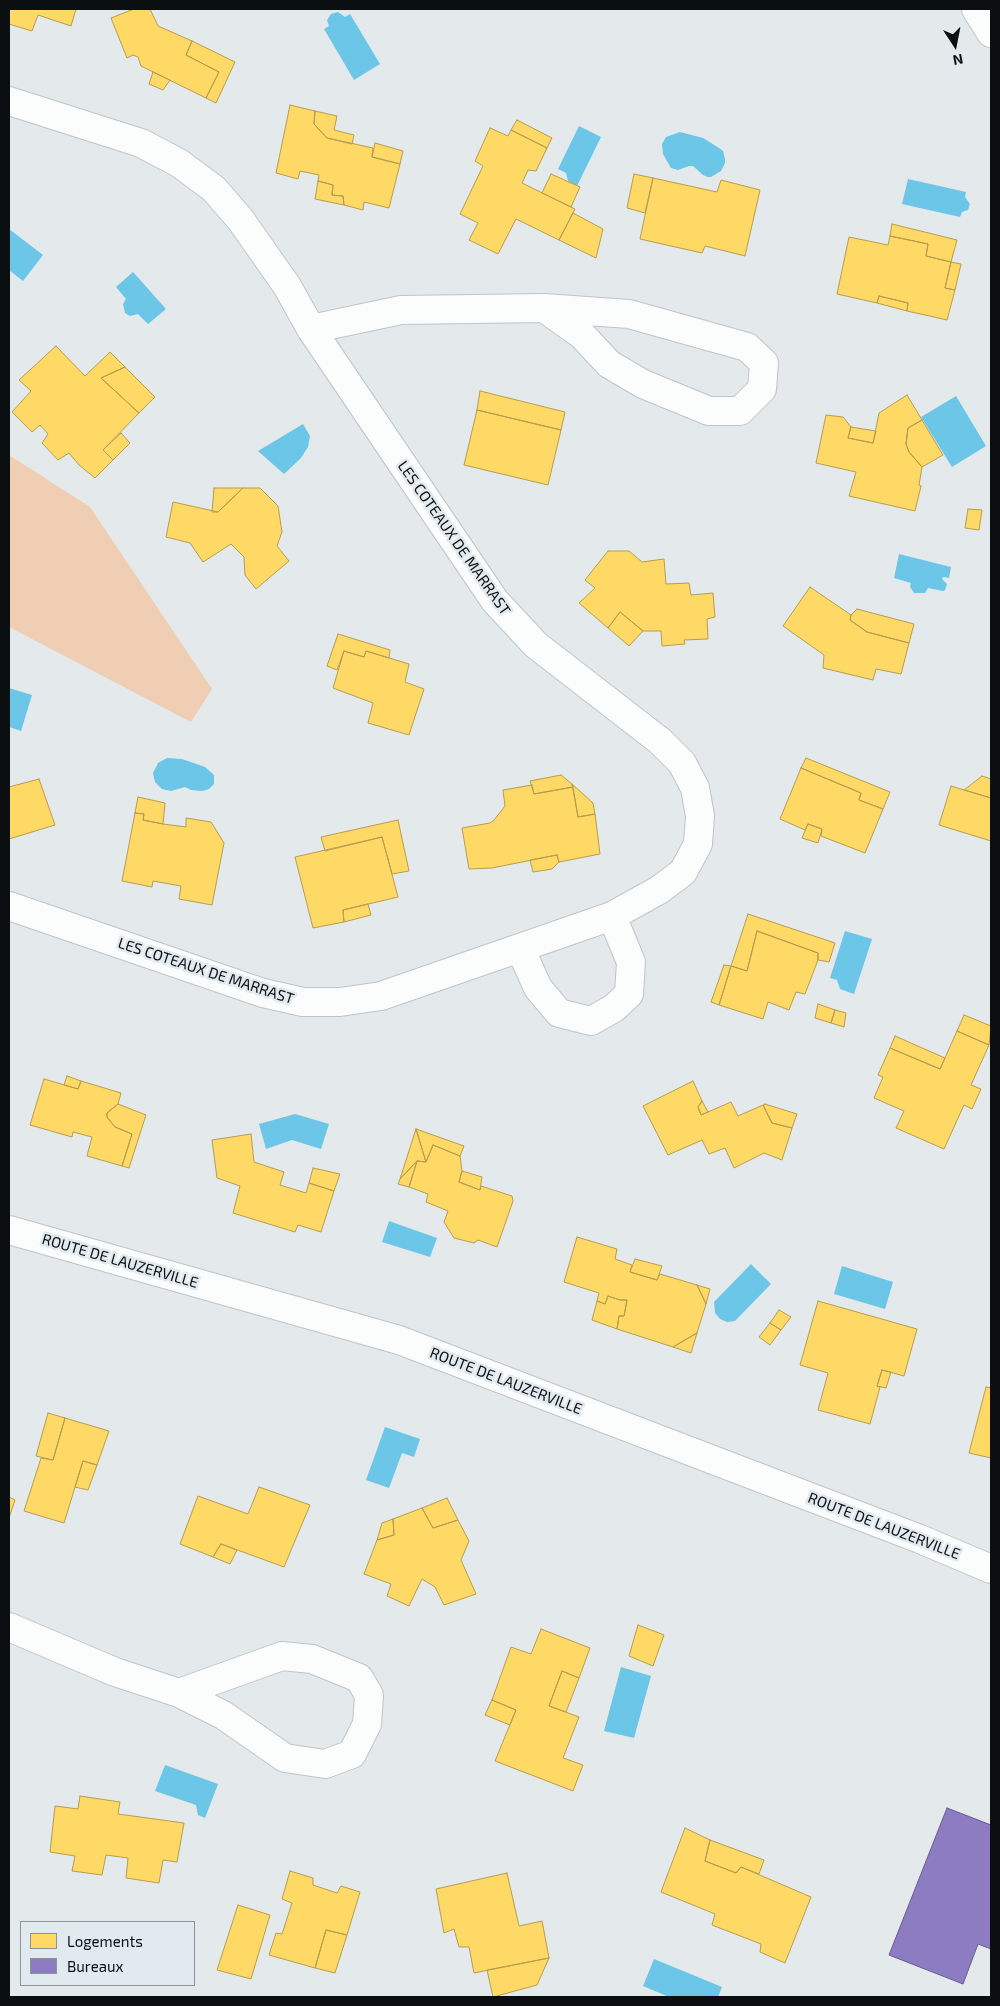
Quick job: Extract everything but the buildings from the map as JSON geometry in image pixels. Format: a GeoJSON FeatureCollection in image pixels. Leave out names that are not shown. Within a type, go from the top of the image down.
{"type":"FeatureCollection","features":[{"type":"Feature","properties":{"kind":"street"},"geometry":{"type":"LineString","coordinates":[[976,9],[991,33]]}},
{"type":"Feature","properties":{"kind":"street","name":"LES COTEAUX DE MARRAST"},"geometry":{"type":"LineString","coordinates":[[9,101],[141,144],[179,163],[214,189],[240,219],[287,286],[311,329],[495,601],[536,645],[660,741],[682,763],[695,788],[700,816],[698,844],[683,872],[659,890],[612,916],[381,996],[340,1002],[303,1002],[263,993],[9,906]]}},
{"type":"Feature","properties":{"kind":"street"},"geometry":{"type":"LineString","coordinates":[[311,329],[401,310],[544,308],[629,314],[747,347],[764,363],[762,389],[740,411],[709,411],[643,384],[609,364],[582,335],[544,308]]}},
{"type":"Feature","properties":{"kind":"street"},"geometry":{"type":"LineString","coordinates":[[520,948],[538,988],[559,1014],[591,1020],[614,1008],[629,994],[632,962],[612,916]]}},
{"type":"Feature","properties":{"kind":"street","name":"ROUTE DE LAUZERVILLE"},"geometry":{"type":"LineString","coordinates":[[9,1230],[399,1340],[991,1568]]}},
{"type":"Feature","properties":{"kind":"street"},"geometry":{"type":"LineString","coordinates":[[9,1627],[115,1672],[179,1693],[223,1715],[285,1758],[324,1764],[352,1754],[366,1724],[369,1695],[359,1678],[312,1659],[282,1656],[179,1693]]}},
{"type":"Feature","properties":{"kind":"shaded area"},"geometry":{"type":"Polygon","coordinates":[[[9,455],[90,507],[212,689],[191,722],[9,627],[9,455]]]}},
{"type":"Feature","properties":{"kind":"water"},"geometry":{"type":"Polygon","coordinates":[[[338,12],[345,17],[350,14],[380,64],[354,80],[324,29],[329,26],[327,20],[331,14],[338,12]]]}},
{"type":"Feature","properties":{"kind":"water"},"geometry":{"type":"Polygon","coordinates":[[[579,126],[601,137],[577,186],[568,181],[566,173],[558,169],[579,126]]]}},
{"type":"Feature","properties":{"kind":"water"},"geometry":{"type":"Polygon","coordinates":[[[680,132],[703,138],[723,151],[725,163],[721,171],[708,177],[693,166],[678,170],[671,168],[663,154],[662,144],[666,137],[680,132]]]}},
{"type":"Feature","properties":{"kind":"water"},"geometry":{"type":"Polygon","coordinates":[[[908,179],[966,192],[965,197],[970,204],[968,210],[962,212],[960,217],[902,204],[908,179]]]}},
{"type":"Feature","properties":{"kind":"water"},"geometry":{"type":"Polygon","coordinates":[[[9,229],[43,255],[23,281],[9,270],[9,229]]]}},
{"type":"Feature","properties":{"kind":"water"},"geometry":{"type":"Polygon","coordinates":[[[133,272],[166,309],[148,324],[138,314],[130,316],[125,313],[123,304],[126,299],[116,287],[133,272]]]}},
{"type":"Feature","properties":{"kind":"water"},"geometry":{"type":"Polygon","coordinates":[[[956,396],[986,446],[952,467],[921,417],[956,396]]]}},
{"type":"Feature","properties":{"kind":"water"},"geometry":{"type":"Polygon","coordinates":[[[303,424],[310,436],[308,447],[301,458],[284,474],[258,451],[303,424]]]}},
{"type":"Feature","properties":{"kind":"water"},"geometry":{"type":"Polygon","coordinates":[[[899,554],[951,567],[949,578],[943,577],[942,579],[947,584],[945,590],[928,588],[925,593],[914,593],[910,587],[911,583],[894,578],[899,554]]]}},
{"type":"Feature","properties":{"kind":"water"},"geometry":{"type":"Polygon","coordinates":[[[9,688],[32,695],[21,731],[9,727],[9,688]]]}},
{"type":"Feature","properties":{"kind":"water"},"geometry":{"type":"Polygon","coordinates":[[[167,758],[182,759],[205,767],[214,775],[214,784],[209,789],[202,791],[191,790],[185,787],[171,791],[162,789],[155,782],[153,773],[158,763],[167,758]]]}},
{"type":"Feature","properties":{"kind":"water"},"geometry":{"type":"Polygon","coordinates":[[[845,931],[872,939],[854,994],[840,989],[837,980],[830,978],[845,931]]]}},
{"type":"Feature","properties":{"kind":"water"},"geometry":{"type":"Polygon","coordinates":[[[295,1114],[329,1124],[321,1149],[292,1140],[266,1149],[259,1124],[295,1114]]]}},
{"type":"Feature","properties":{"kind":"water"},"geometry":{"type":"Polygon","coordinates":[[[389,1221],[437,1238],[430,1257],[382,1242],[389,1221]]]}},
{"type":"Feature","properties":{"kind":"water"},"geometry":{"type":"Polygon","coordinates":[[[751,1264],[771,1284],[735,1321],[727,1322],[720,1319],[715,1313],[714,1302],[751,1264]]]}},
{"type":"Feature","properties":{"kind":"water"},"geometry":{"type":"Polygon","coordinates":[[[842,1266],[893,1282],[885,1309],[834,1294],[842,1266]]]}},
{"type":"Feature","properties":{"kind":"water"},"geometry":{"type":"Polygon","coordinates":[[[385,1427],[420,1439],[414,1457],[402,1453],[389,1488],[366,1480],[385,1427]]]}},
{"type":"Feature","properties":{"kind":"water"},"geometry":{"type":"Polygon","coordinates":[[[621,1667],[651,1676],[634,1738],[604,1731],[621,1667]]]}},
{"type":"Feature","properties":{"kind":"water"},"geometry":{"type":"Polygon","coordinates":[[[165,1765],[218,1784],[205,1818],[198,1815],[196,1805],[155,1791],[165,1765]]]}},
{"type":"Feature","properties":{"kind":"water"},"geometry":{"type":"Polygon","coordinates":[[[654,1959],[722,1987],[718,1997],[669,1997],[643,1986],[654,1959]]]}}]}
